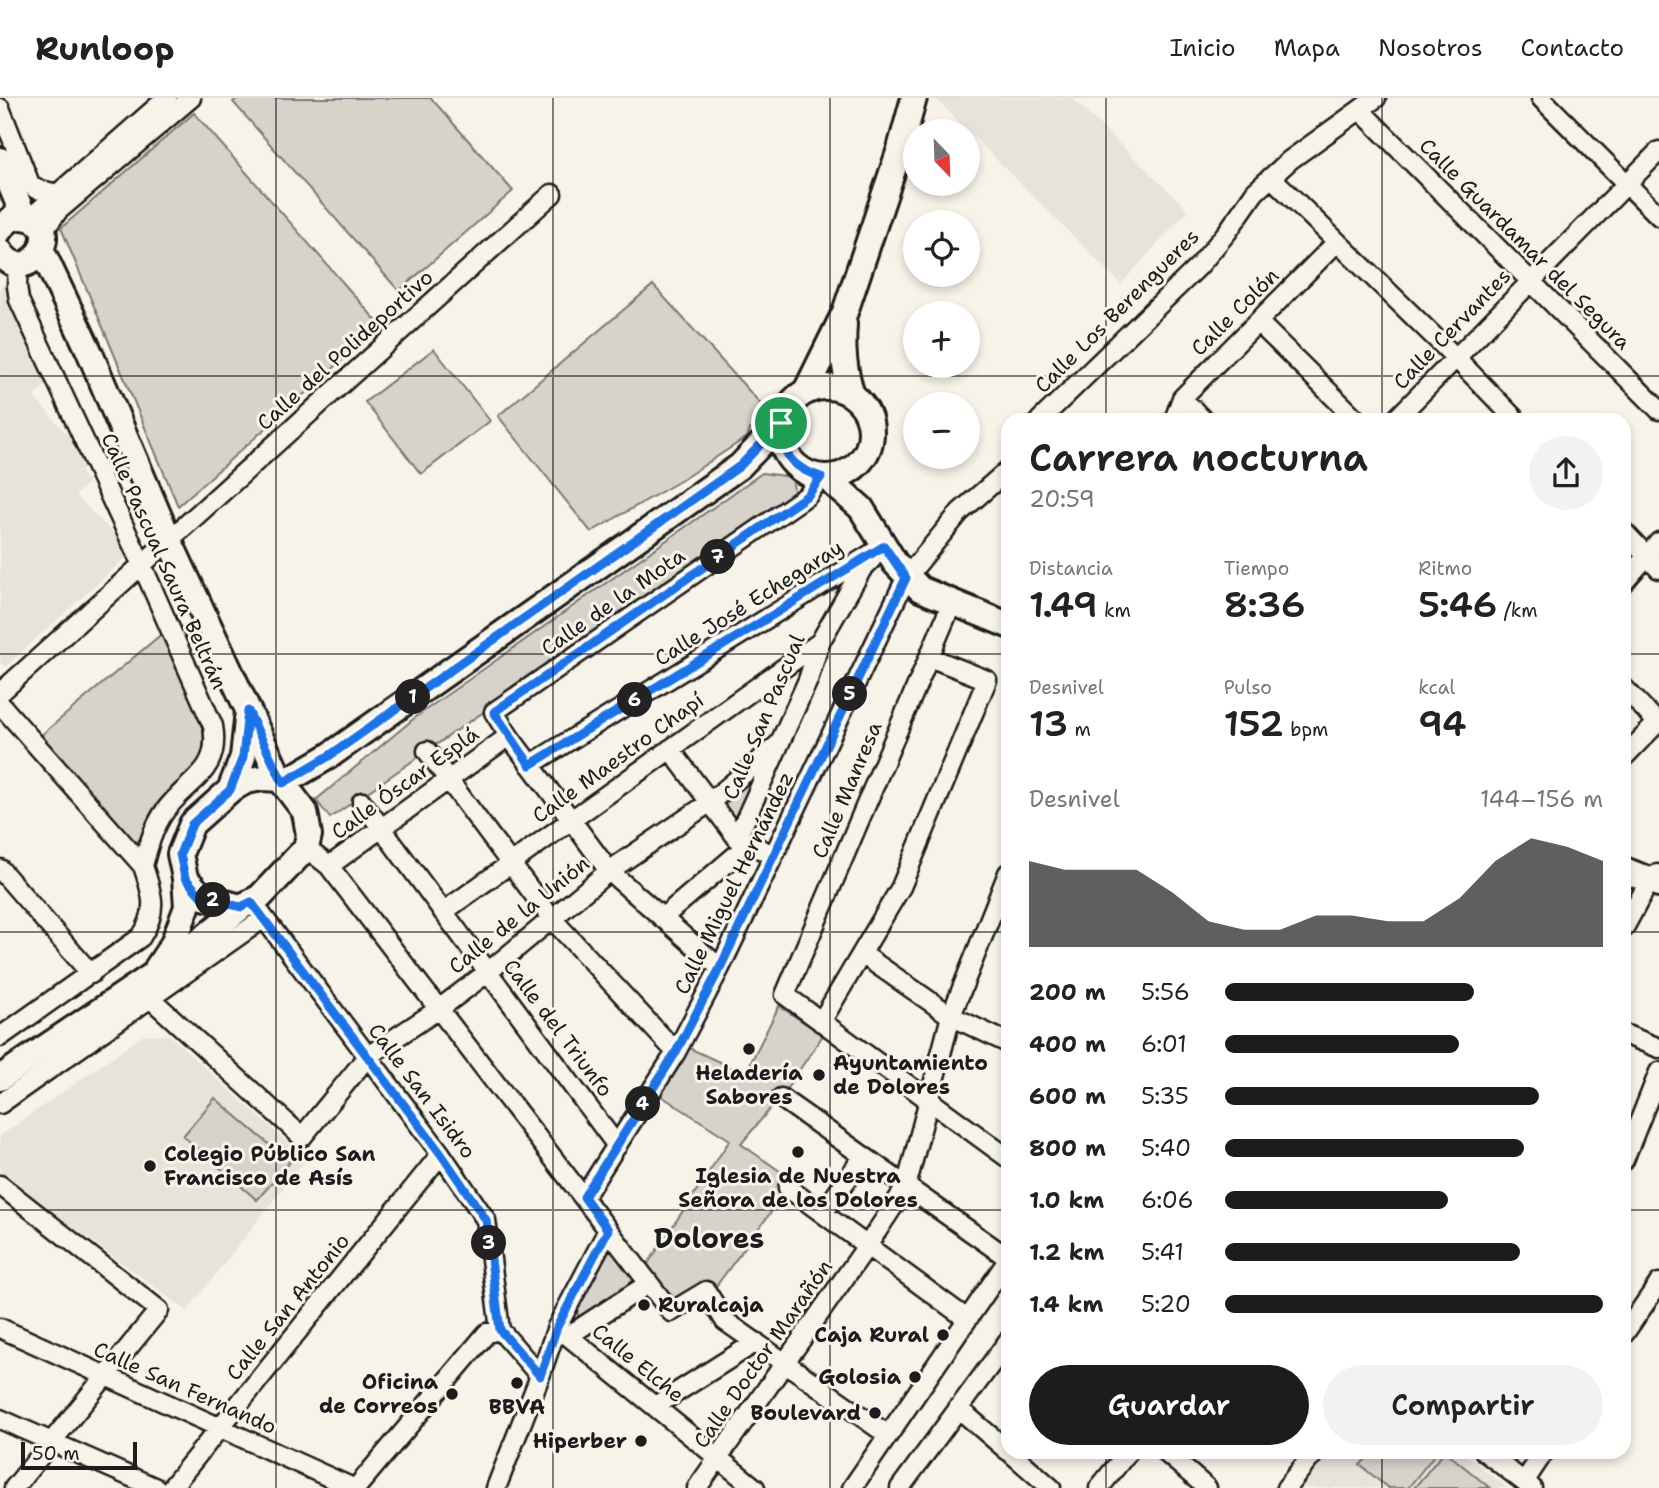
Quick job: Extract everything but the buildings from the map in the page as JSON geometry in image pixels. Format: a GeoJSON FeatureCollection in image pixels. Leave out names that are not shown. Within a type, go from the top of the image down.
{"type":"FeatureCollection","features":[{"type":"Feature","properties":{"kind":"main road"},"geometry":{"type":"LineString","coordinates":[[155,972],[173,944],[187,906],[180,854],[192,824],[230,790],[246,781],[263,778],[282,781],[329,756],[740,466],[781,423],[790,404],[806,391],[845,313],[900,149],[914,98]]}},
{"type":"Feature","properties":{"kind":"main road"},"geometry":{"type":"LineString","coordinates":[[2,164],[24,249]]}},
{"type":"Feature","properties":{"kind":"main road"},"geometry":{"type":"LineString","coordinates":[[0,230],[9,220],[24,249],[83,338],[169,540],[282,781],[304,812],[309,835],[306,848],[252,909],[0,1078]]}},
{"type":"Feature","properties":{"kind":"main road"},"geometry":{"type":"LineString","coordinates":[[845,313],[843,360],[852,395]]}},
{"type":"Feature","properties":{"kind":"main road"},"geometry":{"type":"LineString","coordinates":[[806,391],[822,387],[838,388],[852,395],[861,404],[870,426],[870,439],[860,461],[861,508]]}},
{"type":"Feature","properties":{"kind":"main road"},"geometry":{"type":"LineString","coordinates":[[781,423],[782,444],[792,463],[805,472],[823,477],[861,508],[906,578],[920,589],[1001,622]]}},
{"type":"Feature","properties":{"kind":"main road"},"geometry":{"type":"LineString","coordinates":[[740,466],[765,460],[792,463]]}},
{"type":"Feature","properties":{"kind":"main road"},"geometry":{"type":"LineString","coordinates":[[823,477],[845,473],[860,461]]}},
{"type":"Feature","properties":{"kind":"main road"},"geometry":{"type":"LineString","coordinates":[[230,790],[243,757],[248,711]]}},
{"type":"Feature","properties":{"kind":"main road"},"geometry":{"type":"LineString","coordinates":[[304,812],[313,783],[329,756]]}},
{"type":"Feature","properties":{"kind":"main road"},"geometry":{"type":"LineString","coordinates":[[1631,872],[1656,878]]}},
{"type":"Feature","properties":{"kind":"main road"},"geometry":{"type":"LineString","coordinates":[[185,878],[202,897],[252,909]]}},
{"type":"Feature","properties":{"kind":"street"},"geometry":{"type":"LineString","coordinates":[[24,249],[58,194],[167,98]]}},
{"type":"Feature","properties":{"kind":"street"},"geometry":{"type":"LineString","coordinates":[[24,249],[58,211],[191,98]]}},
{"type":"Feature","properties":{"kind":"street","name":"Calle Los Berengueres"},"geometry":{"type":"LineString","coordinates":[[1046,413],[1199,266],[1255,192],[1270,177],[1376,98]]}},
{"type":"Feature","properties":{"kind":"street"},"geometry":{"type":"LineString","coordinates":[[1541,98],[1659,216]]}},
{"type":"Feature","properties":{"kind":"street"},"geometry":{"type":"LineString","coordinates":[[0,108],[30,184],[36,189],[58,194]]}},
{"type":"Feature","properties":{"kind":"street","name":"Calle Guardamar del Segura"},"geometry":{"type":"LineString","coordinates":[[1360,110],[1659,410]]}},
{"type":"Feature","properties":{"kind":"street"},"geometry":{"type":"LineString","coordinates":[[2,164],[8,130]]}},
{"type":"Feature","properties":{"kind":"street","name":"Calle Cervantes"},"geometry":{"type":"LineString","coordinates":[[1402,413],[1659,151]]}},
{"type":"Feature","properties":{"kind":"street"},"geometry":{"type":"LineString","coordinates":[[1270,177],[1509,413]]}},
{"type":"Feature","properties":{"kind":"street","name":"Calle del Polideportivo"},"geometry":{"type":"LineString","coordinates":[[0,693],[552,194]]}},
{"type":"Feature","properties":{"kind":"street","name":"Calle Colón"},"geometry":{"type":"LineString","coordinates":[[1177,413],[1182,398],[1337,242]]}},
{"type":"Feature","properties":{"kind":"street","name":"Calle Pascual Saura Beltrán"},"geometry":{"type":"LineString","coordinates":[[24,249],[17,293],[142,565],[207,712],[215,740],[209,764],[199,778],[167,808],[156,824],[142,866]]}},
{"type":"Feature","properties":{"kind":"street"},"geometry":{"type":"LineString","coordinates":[[1258,322],[1350,413]]}},
{"type":"Feature","properties":{"kind":"street"},"geometry":{"type":"LineString","coordinates":[[1182,398],[1196,413]]}},
{"type":"Feature","properties":{"kind":"street","name":"Calle Miguel Hernández"},"geometry":{"type":"LineString","coordinates":[[584,1197],[676,1052],[720,968],[906,578],[960,512],[1001,476]]}},
{"type":"Feature","properties":{"kind":"street","name":"Calle de la Mota"},"geometry":{"type":"LineString","coordinates":[[509,736],[494,712],[808,495],[823,477]]}},
{"type":"Feature","properties":{"kind":"street"},"geometry":{"type":"LineString","coordinates":[[1631,539],[1653,562]]}},
{"type":"Feature","properties":{"kind":"street"},"geometry":{"type":"LineString","coordinates":[[1631,577],[1653,562],[1659,542]]}},
{"type":"Feature","properties":{"kind":"street","name":"Calle San Pascual"},"geometry":{"type":"LineString","coordinates":[[743,841],[779,744],[808,680],[820,642],[862,569],[884,546]]}},
{"type":"Feature","properties":{"kind":"street","name":"Calle José Echegaray"},"geometry":{"type":"LineString","coordinates":[[530,765],[884,546]]}},
{"type":"Feature","properties":{"kind":"street","name":"Calle Manresa"},"geometry":{"type":"LineString","coordinates":[[821,1022],[785,995],[952,603]]}},
{"type":"Feature","properties":{"kind":"street","name":"Calle Maestro Chapí"},"geometry":{"type":"LineString","coordinates":[[443,912],[820,642]]}},
{"type":"Feature","properties":{"kind":"street"},"geometry":{"type":"LineString","coordinates":[[929,657],[987,680],[901,887],[821,1022],[1001,1153]]}},
{"type":"Feature","properties":{"kind":"street"},"geometry":{"type":"LineString","coordinates":[[1631,695],[1658,723],[1631,750]]}},
{"type":"Feature","properties":{"kind":"street"},"geometry":{"type":"LineString","coordinates":[[0,704],[142,866],[153,911],[149,925],[141,937],[1,1035]]}},
{"type":"Feature","properties":{"kind":"street"},"geometry":{"type":"LineString","coordinates":[[509,736],[609,871],[720,968]]}},
{"type":"Feature","properties":{"kind":"street","name":"Calle Óscar Esplá"},"geometry":{"type":"LineString","coordinates":[[329,866],[509,736]]}},
{"type":"Feature","properties":{"kind":"street","name":"Calle de la Unión"},"geometry":{"type":"LineString","coordinates":[[150,998],[302,1137],[368,1056],[439,1009],[488,972],[609,871],[709,803],[779,744]]}},
{"type":"Feature","properties":{"kind":"street"},"geometry":{"type":"LineString","coordinates":[[670,749],[709,803],[743,841],[773,855]]}},
{"type":"Feature","properties":{"kind":"street"},"geometry":{"type":"LineString","coordinates":[[427,751],[552,919],[676,1052]]}},
{"type":"Feature","properties":{"kind":"street","name":"Calle del Triunfo"},"geometry":{"type":"LineString","coordinates":[[362,802],[617,1146]]}},
{"type":"Feature","properties":{"kind":"street"},"geometry":{"type":"LineString","coordinates":[[662,918],[743,841]]}},
{"type":"Feature","properties":{"kind":"street"},"geometry":{"type":"LineString","coordinates":[[306,848],[329,866],[671,1312],[706,1291],[725,1321],[888,1435]]}},
{"type":"Feature","properties":{"kind":"street"},"geometry":{"type":"LineString","coordinates":[[0,869],[90,974]]}},
{"type":"Feature","properties":{"kind":"street"},"geometry":{"type":"LineString","coordinates":[[1631,917],[1656,878]]}},
{"type":"Feature","properties":{"kind":"street"},"geometry":{"type":"LineString","coordinates":[[906,1187],[951,1016],[1001,891]]}},
{"type":"Feature","properties":{"kind":"street"},"geometry":{"type":"LineString","coordinates":[[0,1104],[150,998],[252,909]]}},
{"type":"Feature","properties":{"kind":"street","name":"Calle San Isidro"},"geometry":{"type":"LineString","coordinates":[[252,909],[368,1056],[486,1220],[500,1330]]}},
{"type":"Feature","properties":{"kind":"street"},"geometry":{"type":"LineString","coordinates":[[862,954],[951,1016],[1001,1040]]}},
{"type":"Feature","properties":{"kind":"street"},"geometry":{"type":"LineString","coordinates":[[1631,1037],[1659,1048]]}},
{"type":"Feature","properties":{"kind":"street"},"geometry":{"type":"LineString","coordinates":[[1631,1142],[1659,1072]]}},
{"type":"Feature","properties":{"kind":"street"},"geometry":{"type":"LineString","coordinates":[[781,1098],[1001,1254]]}},
{"type":"Feature","properties":{"kind":"street","name":"Calle San Antonio"},"geometry":{"type":"LineString","coordinates":[[171,1488],[441,1154]]}},
{"type":"Feature","properties":{"kind":"street"},"geometry":{"type":"LineString","coordinates":[[823,1213],[863,1157]]}},
{"type":"Feature","properties":{"kind":"street","name":"Calle Doctor Marañón"},"geometry":{"type":"LineString","coordinates":[[697,1488],[906,1187]]}},
{"type":"Feature","properties":{"kind":"street"},"geometry":{"type":"LineString","coordinates":[[788,1188],[967,1320]]}},
{"type":"Feature","properties":{"kind":"street"},"geometry":{"type":"LineString","coordinates":[[2,1192],[159,1310],[14,1488]]}},
{"type":"Feature","properties":{"kind":"street"},"geometry":{"type":"LineString","coordinates":[[496,1488],[540,1376],[563,1332],[608,1230]]}},
{"type":"Feature","properties":{"kind":"street"},"geometry":{"type":"LineString","coordinates":[[852,1488],[1001,1269]]}},
{"type":"Feature","properties":{"kind":"street"},"geometry":{"type":"LineString","coordinates":[[1631,1324],[1659,1283]]}},
{"type":"Feature","properties":{"kind":"street"},"geometry":{"type":"LineString","coordinates":[[563,1332],[648,1284]]}},
{"type":"Feature","properties":{"kind":"street","name":"Calle San Fernando"},"geometry":{"type":"LineString","coordinates":[[0,1328],[354,1488]]}},
{"type":"Feature","properties":{"kind":"street"},"geometry":{"type":"LineString","coordinates":[[354,1488],[487,1333],[500,1330],[540,1376]]}},
{"type":"Feature","properties":{"kind":"street","name":"Calle Elche"},"geometry":{"type":"LineString","coordinates":[[563,1332],[755,1488]]}},
{"type":"Feature","properties":{"kind":"street"},"geometry":{"type":"LineString","coordinates":[[656,1406],[756,1342]]}},
{"type":"Feature","properties":{"kind":"street"},"geometry":{"type":"LineString","coordinates":[[902,1487],[1001,1350]]}},
{"type":"Feature","properties":{"kind":"street"},"geometry":{"type":"LineString","coordinates":[[958,1409],[1001,1445]]}},
{"type":"Feature","properties":{"kind":"street"},"geometry":{"type":"LineString","coordinates":[[0,1419],[156,1488]]}},
{"type":"Feature","properties":{"kind":"street"},"geometry":{"type":"LineString","coordinates":[[1017,1459],[1051,1488]]}},
{"type":"Feature","properties":{"kind":"street"},"geometry":{"type":"LineString","coordinates":[[1099,1488],[1122,1459]]}},
{"type":"Feature","properties":{"kind":"street"},"geometry":{"type":"LineString","coordinates":[[1173,1459],[1207,1488]]}},
{"type":"Feature","properties":{"kind":"street"},"geometry":{"type":"LineString","coordinates":[[1286,1488],[1309,1459]]}},
{"type":"Feature","properties":{"kind":"street"},"geometry":{"type":"LineString","coordinates":[[1504,1459],[1528,1485],[1541,1459]]}},
{"type":"Feature","properties":{"kind":"shaded area"},"geometry":{"type":"Polygon","coordinates":[[[238,98],[431,98],[513,191],[399,291],[233,102],[238,98]]]}},
{"type":"Feature","properties":{"kind":"shaded area"},"geometry":{"type":"Polygon","coordinates":[[[935,98],[1072,98],[1188,210],[1121,284],[980,143],[980,119],[956,119],[935,98]]]}},
{"type":"Feature","properties":{"kind":"shaded area"},"geometry":{"type":"Polygon","coordinates":[[[194,113],[381,326],[178,506],[61,228],[194,113]]]}},
{"type":"Feature","properties":{"kind":"shaded area"},"geometry":{"type":"Polygon","coordinates":[[[5,283],[52,378],[34,397],[91,461],[80,472],[89,482],[75,495],[132,552],[5,667],[0,662],[0,288],[5,283]]]}},
{"type":"Feature","properties":{"kind":"shaded area"},"geometry":{"type":"Polygon","coordinates":[[[653,285],[761,404],[747,437],[680,481],[591,532],[498,416],[653,285]]]}},
{"type":"Feature","properties":{"kind":"shaded area"},"geometry":{"type":"Polygon","coordinates":[[[434,349],[490,421],[421,474],[365,402],[434,349]]]}},
{"type":"Feature","properties":{"kind":"shaded area"},"geometry":{"type":"Polygon","coordinates":[[[762,473],[792,477],[795,497],[330,818],[316,800],[417,716],[762,473]]]}},
{"type":"Feature","properties":{"kind":"shaded area"},"geometry":{"type":"Polygon","coordinates":[[[164,632],[203,728],[204,743],[202,755],[192,772],[157,804],[140,840],[133,843],[40,736],[164,632]]]}},
{"type":"Feature","properties":{"kind":"shaded area"},"geometry":{"type":"Polygon","coordinates":[[[767,766],[735,827],[721,808],[767,766]]]}},
{"type":"Feature","properties":{"kind":"shaded area"},"geometry":{"type":"Polygon","coordinates":[[[779,1006],[823,1035],[788,1087],[741,1144],[794,1181],[711,1293],[672,1308],[643,1271],[730,1140],[658,1094],[687,1047],[745,1074],[779,1006]]]}},
{"type":"Feature","properties":{"kind":"shaded area","name":"Colegio Público San Francisco de Asís"},"geometry":{"type":"Polygon","coordinates":[[[144,1035],[169,1035],[306,1159],[187,1311],[0,1173],[0,1136],[144,1035]]]}},
{"type":"Feature","properties":{"kind":"shaded area"},"geometry":{"type":"Polygon","coordinates":[[[215,1098],[290,1162],[257,1200],[183,1136],[215,1098]]]}},
{"type":"Feature","properties":{"kind":"shaded area"},"geometry":{"type":"Polygon","coordinates":[[[608,1238],[645,1286],[581,1326],[575,1304],[608,1238]]]}},
{"type":"Feature","properties":{"kind":"shaded area"},"geometry":{"type":"Polygon","coordinates":[[[1321,1459],[1471,1459],[1508,1488],[1297,1488],[1321,1459]]]}},
{"type":"Feature","properties":{"kind":"shaded area"},"geometry":{"type":"Polygon","coordinates":[[[1366,1459],[1431,1459],[1408,1488],[1388,1488],[1360,1465],[1366,1459]]]}},
{"type":"Feature","properties":{"kind":"shaded area"},"geometry":{"type":"Polygon","coordinates":[[[1438,1459],[1454,1459],[1490,1488],[1414,1488],[1438,1459]]]}},
{"type":"Feature","properties":{"kind":"place","name":"Heladería Sabores"},"geometry":{"type":"Point","coordinates":[749,1049]}},
{"type":"Feature","properties":{"kind":"place","name":"Ayuntamiento de Dolores"},"geometry":{"type":"Point","coordinates":[819,1075]}},
{"type":"Feature","properties":{"kind":"place","name":"Iglesia de Nuestra Señora de los Dolores"},"geometry":{"type":"Point","coordinates":[798,1152]}},
{"type":"Feature","properties":{"kind":"place","name":"Colegio Público San Francisco de Asís"},"geometry":{"type":"Point","coordinates":[150,1166]}},
{"type":"Feature","properties":{"kind":"place","name":"Ruralcaja"},"geometry":{"type":"Point","coordinates":[644,1305]}},
{"type":"Feature","properties":{"kind":"place","name":"Caja Rural"},"geometry":{"type":"Point","coordinates":[943,1335]}},
{"type":"Feature","properties":{"kind":"place","name":"Golosia"},"geometry":{"type":"Point","coordinates":[915,1377]}},
{"type":"Feature","properties":{"kind":"place","name":"BBVA"},"geometry":{"type":"Point","coordinates":[517,1383]}},
{"type":"Feature","properties":{"kind":"place","name":"Oficina de Correos"},"geometry":{"type":"Point","coordinates":[452,1394]}},
{"type":"Feature","properties":{"kind":"place","name":"Boulevard"},"geometry":{"type":"Point","coordinates":[875,1413]}},
{"type":"Feature","properties":{"kind":"place","name":"Hiperber"},"geometry":{"type":"Point","coordinates":[641,1441]}},
{"type":"Feature","properties":{"kind":"district","name":"Dolores"},"geometry":{"type":"Point","coordinates":[709,1238]}},
{"type":"Feature","properties":{"kind":"route"},"geometry":{"type":"LineString","coordinates":[[781,423],[782,444],[792,463],[805,472],[821,477],[808,495],[494,712],[530,765],[884,546],[906,578],[720,968],[676,1052],[584,1197],[608,1230],[557,1327],[540,1376],[500,1330],[486,1220],[441,1154],[251,902],[241,907],[202,897],[185,878],[180,854],[192,824],[230,790],[243,757],[248,711],[283,783],[329,756],[740,466],[781,423]]}}]}
